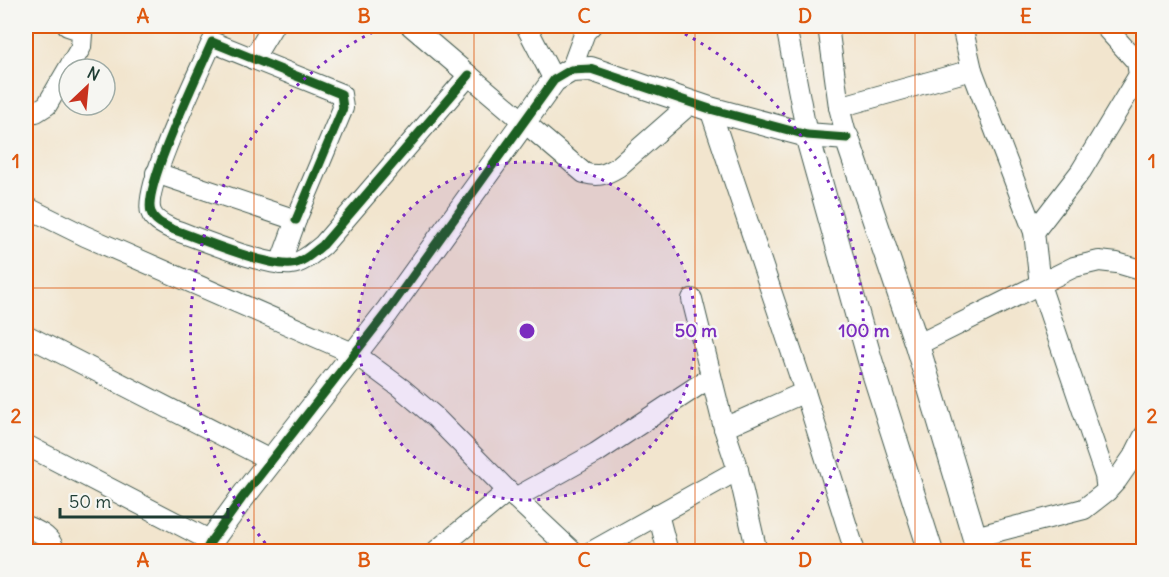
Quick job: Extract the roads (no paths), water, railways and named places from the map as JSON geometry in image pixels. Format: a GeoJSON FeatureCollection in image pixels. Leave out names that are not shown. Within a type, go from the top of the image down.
{"type":"FeatureCollection","features":[{"type":"Feature","properties":{"kind":"street"},"geometry":{"type":"LineString","coordinates":[[26,113],[36,112],[47,105],[81,47],[82,34],[77,29],[68,26]]}},
{"type":"Feature","properties":{"kind":"street"},"geometry":{"type":"LineString","coordinates":[[253,59],[273,26]]}},
{"type":"Feature","properties":{"kind":"street"},"geometry":{"type":"LineString","coordinates":[[411,26],[584,172],[595,176],[605,175],[618,168],[700,106]]}},
{"type":"Feature","properties":{"kind":"street"},"geometry":{"type":"LineString","coordinates":[[526,26],[563,75]]}},
{"type":"Feature","properties":{"kind":"street"},"geometry":{"type":"LineString","coordinates":[[26,445],[208,546],[355,354],[524,122],[563,75],[591,26]]}},
{"type":"Feature","properties":{"kind":"street"},"geometry":{"type":"LineString","coordinates":[[786,26],[807,135],[870,360],[931,552]]}},
{"type":"Feature","properties":{"kind":"street"},"geometry":{"type":"LineString","coordinates":[[828,26],[839,107],[847,138],[917,345],[977,544],[1084,509],[1107,491],[1128,466],[1143,436]]}},
{"type":"Feature","properties":{"kind":"street"},"geometry":{"type":"LineString","coordinates":[[962,26],[972,70],[1034,232],[1041,285],[1105,476],[1107,491]]}},
{"type":"Feature","properties":{"kind":"street"},"geometry":{"type":"LineString","coordinates":[[1034,232],[1081,171],[1139,75],[1137,62],[1105,26]]}},
{"type":"Feature","properties":{"kind":"street"},"geometry":{"type":"LineString","coordinates":[[280,264],[343,108],[341,94],[212,42],[156,173],[149,202],[151,212],[160,223],[172,229],[274,264],[280,264],[292,264],[298,262],[323,245],[469,75]]}},
{"type":"Feature","properties":{"kind":"street"},"geometry":{"type":"LineString","coordinates":[[563,75],[591,69],[700,106],[807,135],[847,138]]}},
{"type":"Feature","properties":{"kind":"street"},"geometry":{"type":"LineString","coordinates":[[839,107],[972,70]]}},
{"type":"Feature","properties":{"kind":"street"},"geometry":{"type":"LineString","coordinates":[[700,106],[805,392],[855,552]]}},
{"type":"Feature","properties":{"kind":"street"},"geometry":{"type":"LineString","coordinates":[[156,173],[296,220]]}},
{"type":"Feature","properties":{"kind":"street"},"geometry":{"type":"LineString","coordinates":[[26,207],[85,236],[355,354],[434,416],[511,494],[573,552]]}},
{"type":"Feature","properties":{"kind":"street"},"geometry":{"type":"LineString","coordinates":[[917,345],[1074,267],[1099,261],[1117,263],[1143,271]]}},
{"type":"Feature","properties":{"kind":"street"},"geometry":{"type":"LineString","coordinates":[[692,299],[724,428],[738,470],[757,552]]}},
{"type":"Feature","properties":{"kind":"street"},"geometry":{"type":"LineString","coordinates":[[26,335],[272,461]]}},
{"type":"Feature","properties":{"kind":"street"},"geometry":{"type":"LineString","coordinates":[[435,552],[511,494],[596,453],[711,377]]}},
{"type":"Feature","properties":{"kind":"street"},"geometry":{"type":"LineString","coordinates":[[724,428],[805,392]]}},
{"type":"Feature","properties":{"kind":"street"},"geometry":{"type":"LineString","coordinates":[[591,552],[738,470]]}},
{"type":"Feature","properties":{"kind":"street"},"geometry":{"type":"LineString","coordinates":[[658,514],[668,552]]}},
{"type":"Feature","properties":{"kind":"street"},"geometry":{"type":"LineString","coordinates":[[26,526],[52,542],[55,552]]}}]}
